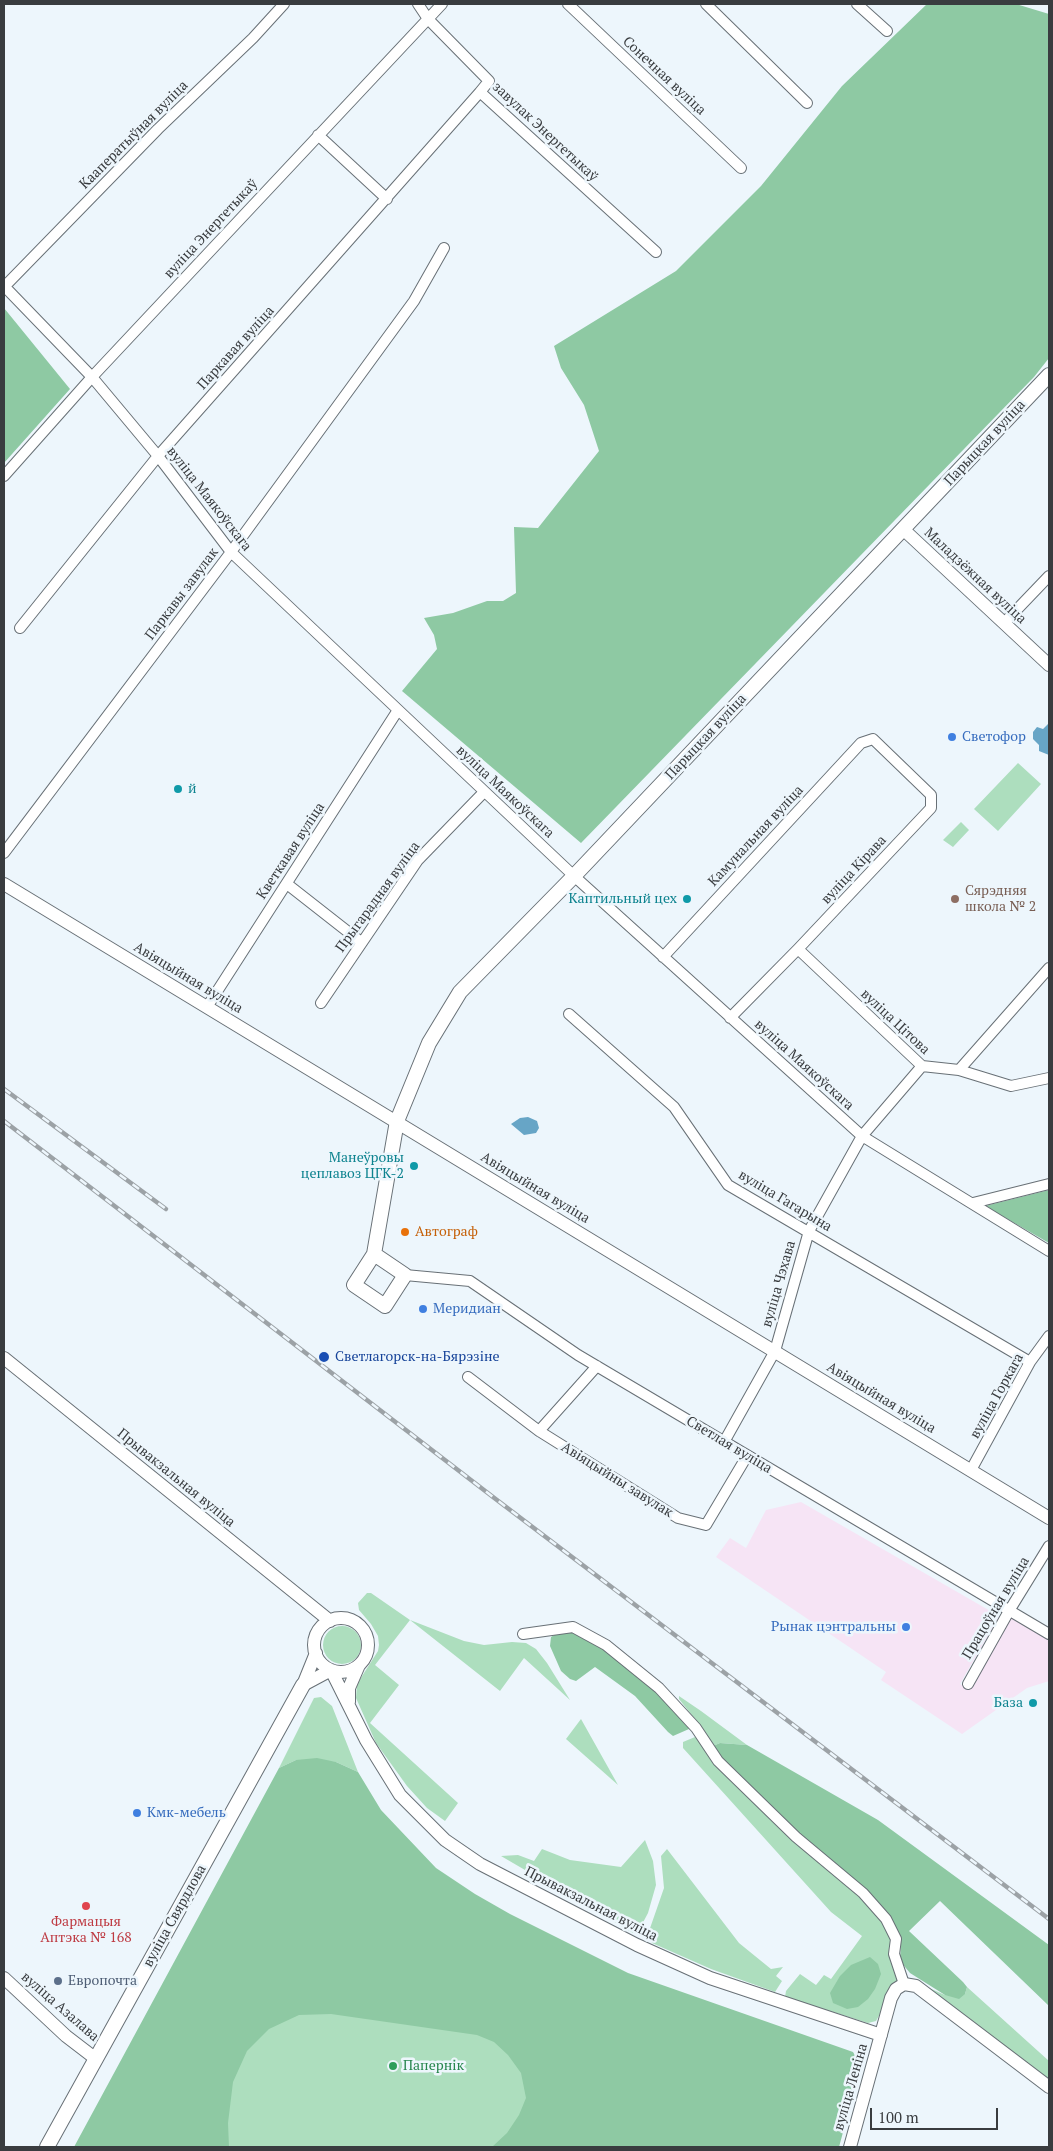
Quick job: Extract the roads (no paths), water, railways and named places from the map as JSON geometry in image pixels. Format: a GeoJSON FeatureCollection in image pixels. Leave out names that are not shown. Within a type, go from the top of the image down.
{"type":"FeatureCollection","features":[{"type":"Feature","properties":{"kind":"main road","name":"Парыцкая вуліца"},"geometry":{"type":"LineString","coordinates":[[397,1122],[429,1043],[460,992],[574,876],[1049,375]]}},
{"type":"Feature","properties":{"kind":"main road"},"geometry":{"type":"LineString","coordinates":[[397,1122],[374,1254],[354,1285],[385,1306],[405,1275]]}},
{"type":"Feature","properties":{"kind":"main road","name":"Светлая вуліца"},"geometry":{"type":"LineString","coordinates":[[374,1254],[405,1275]]}},
{"type":"Feature","properties":{"kind":"main road","name":"вуліца Свярдлова"},"geometry":{"type":"LineString","coordinates":[[47,2147],[304,1685]]}},
{"type":"Feature","properties":{"kind":"street","name":"Кааператыўная вуліца"},"geometry":{"type":"LineString","coordinates":[[4,286],[158,129],[253,38],[284,4]]}},
{"type":"Feature","properties":{"kind":"street","name":"завулак Энергетыкаў"},"geometry":{"type":"LineString","coordinates":[[418,4],[428,19],[489,81],[480,92],[656,252]]}},
{"type":"Feature","properties":{"kind":"street","name":"вуліца Энергетыкаў"},"geometry":{"type":"LineString","coordinates":[[4,476],[92,377],[442,4]]}},
{"type":"Feature","properties":{"kind":"street","name":"Сонечная вуліца"},"geometry":{"type":"LineString","coordinates":[[568,4],[741,168]]}},
{"type":"Feature","properties":{"kind":"street"},"geometry":{"type":"LineString","coordinates":[[706,4],[807,103]]}},
{"type":"Feature","properties":{"kind":"street"},"geometry":{"type":"LineString","coordinates":[[856,4],[887,31]]}},
{"type":"Feature","properties":{"kind":"street","name":"Паркавая вуліца"},"geometry":{"type":"LineString","coordinates":[[20,628],[158,456],[480,92]]}},
{"type":"Feature","properties":{"kind":"street"},"geometry":{"type":"LineString","coordinates":[[318,134],[387,199]]}},
{"type":"Feature","properties":{"kind":"street","name":"Паркавы завулак"},"geometry":{"type":"LineString","coordinates":[[4,853],[231,552],[414,301],[444,248]]}},
{"type":"Feature","properties":{"kind":"street","name":"вуліца Маякоўскага"},"geometry":{"type":"LineString","coordinates":[[4,286],[92,377],[158,456],[231,552],[574,876],[862,1136],[1049,1251]]}},
{"type":"Feature","properties":{"kind":"street","name":"Маладзёжная вуліца"},"geometry":{"type":"LineString","coordinates":[[903,529],[1049,665]]}},
{"type":"Feature","properties":{"kind":"street"},"geometry":{"type":"LineString","coordinates":[[1004,623],[1049,576]]}},
{"type":"Feature","properties":{"kind":"street","name":"Кветкавая вуліца"},"geometry":{"type":"LineString","coordinates":[[207,1007],[398,710]]}},
{"type":"Feature","properties":{"kind":"street","name":"вуліца Кірава"},"geometry":{"type":"LineString","coordinates":[[730,1018],[931,808],[932,795],[873,739]]}},
{"type":"Feature","properties":{"kind":"street","name":"Камунальная вуліца"},"geometry":{"type":"LineString","coordinates":[[663,957],[861,743],[873,739]]}},
{"type":"Feature","properties":{"kind":"street","name":"Прыгарадная вуліца"},"geometry":{"type":"LineString","coordinates":[[321,1003],[418,860],[484,792]]}},
{"type":"Feature","properties":{"kind":"street","name":"Авіяцыйная вуліца"},"geometry":{"type":"LineString","coordinates":[[4,884],[1049,1518]]}},
{"type":"Feature","properties":{"kind":"street"},"geometry":{"type":"LineString","coordinates":[[287,884],[361,942]]}},
{"type":"Feature","properties":{"kind":"street","name":"вуліца Цітова"},"geometry":{"type":"LineString","coordinates":[[798,949],[922,1066],[959,1070],[1011,1086],[1049,1078]]}},
{"type":"Feature","properties":{"kind":"street"},"geometry":{"type":"LineString","coordinates":[[959,1070],[1049,968]]}},
{"type":"Feature","properties":{"kind":"street","name":"вуліца Гагарына"},"geometry":{"type":"LineString","coordinates":[[569,1014],[674,1107],[728,1185],[1030,1362]]}},
{"type":"Feature","properties":{"kind":"street","name":"вуліца Чэхава"},"geometry":{"type":"LineString","coordinates":[[724,1442],[775,1351],[808,1231],[862,1136],[922,1066]]}},
{"type":"Feature","properties":{"kind":"street"},"geometry":{"type":"LineString","coordinates":[[973,1204],[1049,1184]]}},
{"type":"Feature","properties":{"kind":"street","name":"Светлая вуліца"},"geometry":{"type":"LineString","coordinates":[[405,1275],[470,1281],[597,1366],[1049,1634]]}},
{"type":"Feature","properties":{"kind":"street","name":"вуліца Горкага"},"geometry":{"type":"LineString","coordinates":[[971,1470],[1030,1362],[1049,1336]]}},
{"type":"Feature","properties":{"kind":"street","name":"Прывакзальная вуліца"},"geometry":{"type":"LineString","coordinates":[[4,1358],[330,1620]]}},
{"type":"Feature","properties":{"kind":"street"},"geometry":{"type":"LineString","coordinates":[[539,1432],[597,1366]]}},
{"type":"Feature","properties":{"kind":"street","name":"Авіяцыйны завулак"},"geometry":{"type":"LineString","coordinates":[[468,1377],[539,1432],[678,1518],[706,1525],[747,1456]]}},
{"type":"Feature","properties":{"kind":"street","name":"Працоўная вуліца"},"geometry":{"type":"LineString","coordinates":[[968,1684],[1009,1611],[1049,1546]]}},
{"type":"Feature","properties":{"kind":"street"},"geometry":{"type":"LineString","coordinates":[[352,1712],[348,1688],[367,1652],[368,1645],[364,1630],[359,1624],[345,1618],[330,1620],[319,1631],[316,1638],[316,1653],[319,1660],[330,1670],[345,1672],[359,1665]]}},
{"type":"Feature","properties":{"kind":"street"},"geometry":{"type":"LineString","coordinates":[[523,1634],[572,1627],[606,1645],[659,1688],[696,1728],[718,1761],[796,1837],[863,1893],[886,1919],[896,1939],[894,1954],[904,1984],[916,1986],[1049,2087]]}},
{"type":"Feature","properties":{"kind":"street","name":"вуліца Свярдлова"},"geometry":{"type":"LineString","coordinates":[[304,1685],[316,1653]]}},
{"type":"Feature","properties":{"kind":"street"},"geometry":{"type":"LineString","coordinates":[[304,1685],[330,1670]]}},
{"type":"Feature","properties":{"kind":"street","name":"Прывакзальная вуліца"},"geometry":{"type":"LineString","coordinates":[[330,1670],[366,1740],[400,1795],[445,1840],[480,1864],[637,1945],[710,1978],[881,2035]]}},
{"type":"Feature","properties":{"kind":"street","name":"вуліца Азалава"},"geometry":{"type":"LineString","coordinates":[[4,1978],[66,2036],[96,2059]]}},
{"type":"Feature","properties":{"kind":"street","name":"вуліца Леніна"},"geometry":{"type":"LineString","coordinates":[[850,2147],[891,1998],[896,1989],[904,1984]]}},
{"type":"Feature","properties":{"kind":"water"},"geometry":{"type":"Polygon","coordinates":[[[1049,720],[1049,755],[1039,751],[1039,745],[1033,739],[1033,732],[1037,727],[1043,729],[1049,720]]]}},
{"type":"Feature","properties":{"kind":"water"},"geometry":{"type":"Polygon","coordinates":[[[528,1117],[537,1121],[539,1128],[536,1133],[524,1135],[511,1124],[520,1118],[528,1117]]]}},
{"type":"Feature","properties":{"kind":"railway"},"geometry":{"type":"LineString","coordinates":[[4,1089],[166,1209]]}},
{"type":"Feature","properties":{"kind":"railway"},"geometry":{"type":"LineString","coordinates":[[4,1121],[493,1497],[1049,1919]]}},
{"type":"Feature","properties":{"kind":"place","name":"Светофор"},"geometry":{"type":"Point","coordinates":[952,737]}},
{"type":"Feature","properties":{"kind":"place","name":"й"},"geometry":{"type":"Point","coordinates":[178,789]}},
{"type":"Feature","properties":{"kind":"place","name":"Каптильный цех"},"geometry":{"type":"Point","coordinates":[687,899]}},
{"type":"Feature","properties":{"kind":"place","name":"Сярэдняя школа № 2"},"geometry":{"type":"Point","coordinates":[955,899]}},
{"type":"Feature","properties":{"kind":"place","name":"Манеўровы цеплавоз ЦГК-2"},"geometry":{"type":"Point","coordinates":[414,1166]}},
{"type":"Feature","properties":{"kind":"place","name":"Автограф"},"geometry":{"type":"Point","coordinates":[405,1232]}},
{"type":"Feature","properties":{"kind":"place","name":"Меридиан"},"geometry":{"type":"Point","coordinates":[423,1309]}},
{"type":"Feature","properties":{"kind":"place","name":"Светлагорск-на-Бярэзіне"},"geometry":{"type":"Point","coordinates":[324,1357]}},
{"type":"Feature","properties":{"kind":"place","name":"Рынак цэнтральны"},"geometry":{"type":"Point","coordinates":[906,1627]}},
{"type":"Feature","properties":{"kind":"place","name":"База"},"geometry":{"type":"Point","coordinates":[1033,1703]}},
{"type":"Feature","properties":{"kind":"place","name":"Кмк-мебель"},"geometry":{"type":"Point","coordinates":[137,1813]}},
{"type":"Feature","properties":{"kind":"place","name":"Фармацыя Аптэка № 168"},"geometry":{"type":"Point","coordinates":[86,1906]}},
{"type":"Feature","properties":{"kind":"place","name":"Европочта"},"geometry":{"type":"Point","coordinates":[58,1981]}},
{"type":"Feature","properties":{"kind":"place","name":"Папернік"},"geometry":{"type":"Point","coordinates":[393,2066]}}]}
